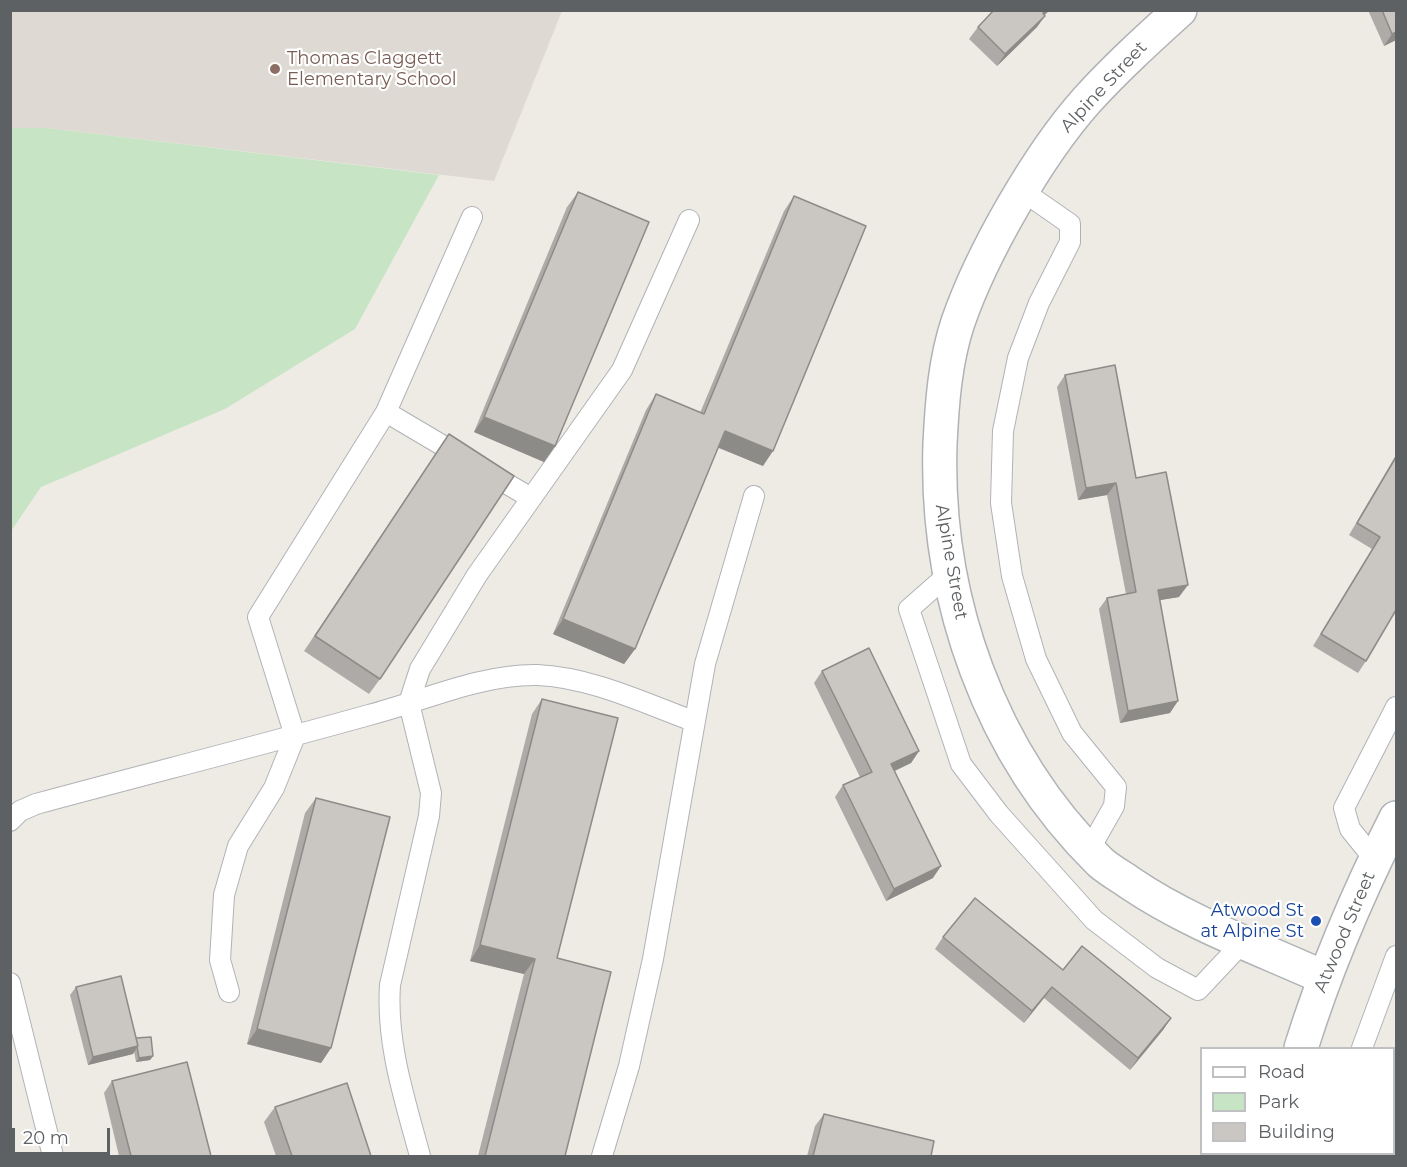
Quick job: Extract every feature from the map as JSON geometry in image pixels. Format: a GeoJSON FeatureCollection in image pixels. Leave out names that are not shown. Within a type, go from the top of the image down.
{"type":"FeatureCollection","features":[{"type":"Feature","properties":{"kind":"street","name":"Alpine Street"},"geometry":{"type":"LineString","coordinates":[[1180,10],[1086,101],[1046,153],[985,258],[958,323],[946,368],[941,413],[939,493],[950,573],[961,624],[978,678],[998,722],[1043,795],[1089,850],[1102,864],[1151,896],[1323,977]]}},
{"type":"Feature","properties":{"kind":"street","name":"Atwood Street"},"geometry":{"type":"LineString","coordinates":[[1301,1047],[1323,977],[1396,818]]}},
{"type":"Feature","properties":{"kind":"lane"},"geometry":{"type":"LineString","coordinates":[[1024,192],[1070,224],[1070,242],[1039,303],[1018,358],[1003,431],[1002,503],[1012,576],[1036,659],[1072,733],[1116,787],[1114,806],[1089,850]]}},
{"type":"Feature","properties":{"kind":"lane"},"geometry":{"type":"LineString","coordinates":[[228,992],[220,960],[224,895],[238,846],[274,788],[296,736],[258,617],[386,411],[472,217]]}},
{"type":"Feature","properties":{"kind":"lane"},"geometry":{"type":"LineString","coordinates":[[420,1156],[396,1064],[388,1006],[390,985],[429,816],[431,793],[409,703],[420,669],[477,575],[622,370],[689,220]]}},
{"type":"Feature","properties":{"kind":"lane"},"geometry":{"type":"LineString","coordinates":[[386,411],[531,498]]}},
{"type":"Feature","properties":{"kind":"lane"},"geometry":{"type":"LineString","coordinates":[[602,1156],[628,1066],[653,959],[693,721],[705,664],[754,496]]}},
{"type":"Feature","properties":{"kind":"lane"},"geometry":{"type":"LineString","coordinates":[[950,573],[909,609],[961,764],[999,814],[1094,920],[1157,968],[1198,990],[1244,941]]}},
{"type":"Feature","properties":{"kind":"lane"},"geometry":{"type":"LineString","coordinates":[[10,821],[20,811],[36,804],[296,736],[482,683],[523,675],[570,680],[612,692],[693,721]]}},
{"type":"Feature","properties":{"kind":"lane"},"geometry":{"type":"LineString","coordinates":[[1375,860],[1350,829],[1344,808],[1396,707]]}},
{"type":"Feature","properties":{"kind":"lane"},"geometry":{"type":"LineString","coordinates":[[1362,1047],[1396,956]]}},
{"type":"Feature","properties":{"kind":"lane"},"geometry":{"type":"LineString","coordinates":[[10,983],[53,1156]]}},
{"type":"Feature","properties":{"kind":"shaded area","name":"Thomas Claggett Elementary School"},"geometry":{"type":"Polygon","coordinates":[[[11,11],[562,11],[494,181],[47,128],[11,128],[11,11]]]}},
{"type":"Feature","properties":{"kind":"green space"},"geometry":{"type":"Polygon","coordinates":[[[11,128],[47,128],[439,175],[355,329],[225,409],[41,487],[11,531],[11,128]]]}},
{"type":"Feature","properties":{"kind":"building"},"geometry":{"type":"Polygon","coordinates":[[[994,10],[1046,10],[1043,13],[1045,16],[1005,54],[978,27],[994,10]]]}},
{"type":"Feature","properties":{"kind":"building"},"geometry":{"type":"Polygon","coordinates":[[[1382,10],[1396,10],[1396,32],[1392,34],[1382,10]]]}},
{"type":"Feature","properties":{"kind":"building"},"geometry":{"type":"Polygon","coordinates":[[[578,192],[649,222],[555,446],[484,417],[578,192]]]}},
{"type":"Feature","properties":{"kind":"building"},"geometry":{"type":"Polygon","coordinates":[[[794,196],[866,226],[773,451],[725,431],[635,649],[563,619],[656,394],[704,414],[794,196]]]}},
{"type":"Feature","properties":{"kind":"building"},"geometry":{"type":"Polygon","coordinates":[[[1115,365],[1136,478],[1166,472],[1188,585],[1158,590],[1178,701],[1128,711],[1107,598],[1136,592],[1116,483],[1086,488],[1065,375],[1115,365]]]}},
{"type":"Feature","properties":{"kind":"building"},"geometry":{"type":"Polygon","coordinates":[[[449,434],[514,476],[380,679],[315,636],[449,434]]]}},
{"type":"Feature","properties":{"kind":"building"},"geometry":{"type":"Polygon","coordinates":[[[1396,457],[1396,610],[1366,661],[1321,634],[1380,537],[1357,523],[1396,457]]]}},
{"type":"Feature","properties":{"kind":"building"},"geometry":{"type":"Polygon","coordinates":[[[869,648],[919,751],[891,764],[941,866],[894,889],[843,785],[872,772],[822,671],[869,648]]]}},
{"type":"Feature","properties":{"kind":"building"},"geometry":{"type":"Polygon","coordinates":[[[542,699],[618,718],[557,958],[611,972],[565,1156],[485,1156],[535,959],[480,945],[542,699]]]}},
{"type":"Feature","properties":{"kind":"building"},"geometry":{"type":"Polygon","coordinates":[[[316,798],[390,817],[331,1048],[257,1029],[316,798]]]}},
{"type":"Feature","properties":{"kind":"building"},"geometry":{"type":"Polygon","coordinates":[[[975,898],[1063,970],[1082,946],[1171,1018],[1138,1058],[1052,987],[1032,1011],[943,937],[975,898]]]}},
{"type":"Feature","properties":{"kind":"building"},"geometry":{"type":"Polygon","coordinates":[[[121,976],[138,1046],[93,1057],[76,987],[121,976]]]}},
{"type":"Feature","properties":{"kind":"building"},"geometry":{"type":"Polygon","coordinates":[[[151,1037],[153,1056],[139,1058],[136,1038],[151,1037]]]}},
{"type":"Feature","properties":{"kind":"building"},"geometry":{"type":"Polygon","coordinates":[[[187,1062],[211,1156],[131,1156],[112,1081],[187,1062]]]}},
{"type":"Feature","properties":{"kind":"building"},"geometry":{"type":"Polygon","coordinates":[[[347,1083],[371,1156],[292,1156],[275,1107],[347,1083]]]}},
{"type":"Feature","properties":{"kind":"building"},"geometry":{"type":"Polygon","coordinates":[[[824,1114],[934,1141],[931,1156],[813,1156],[824,1114]]]}},
{"type":"Feature","properties":{"kind":"place","name":"Thomas Claggett Elementary School"},"geometry":{"type":"Point","coordinates":[275,69]}},
{"type":"Feature","properties":{"kind":"place","name":"Atwood St at Alpine St"},"geometry":{"type":"Point","coordinates":[1316,921]}}]}
